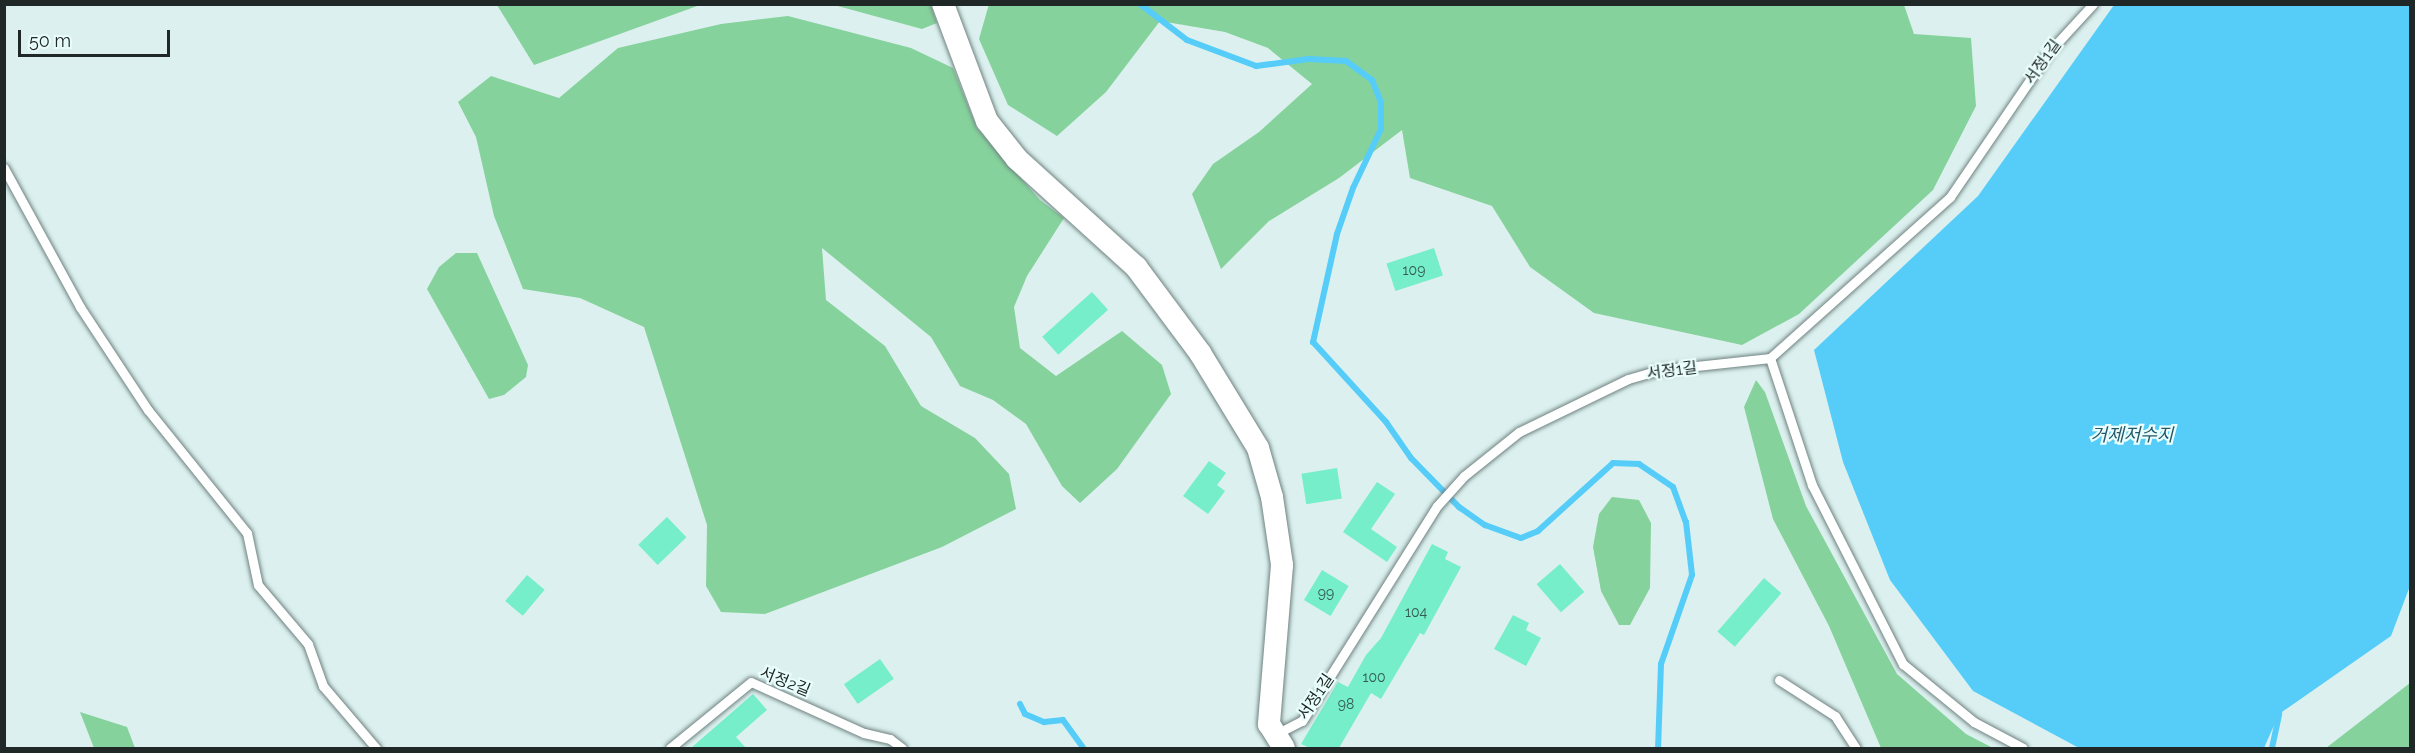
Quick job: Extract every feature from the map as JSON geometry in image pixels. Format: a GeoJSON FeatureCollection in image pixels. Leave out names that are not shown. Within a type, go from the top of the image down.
{"type":"FeatureCollection","features":[{"type":"Feature","properties":{"kind":"street"},"geometry":{"type":"LineString","coordinates":[[943,4],[987,122],[1017,159],[1136,267],[1213,373],[1258,448],[1272,497],[1282,565],[1269,724],[1279,742]]}},
{"type":"Feature","properties":{"kind":"lane","name":"서정1길"},"geometry":{"type":"LineString","coordinates":[[1279,742],[1302,721],[1437,506],[1464,476],[1519,432],[1628,379],[1659,370],[1770,358],[1950,197],[2049,52],[2093,4]]}},
{"type":"Feature","properties":{"kind":"lane"},"geometry":{"type":"LineString","coordinates":[[4,168],[80,307],[148,410],[247,533],[258,585],[308,644],[323,686],[376,748]]}},
{"type":"Feature","properties":{"kind":"lane"},"geometry":{"type":"LineString","coordinates":[[1770,358],[1812,485],[1903,664],[1974,722],[2023,748]]}},
{"type":"Feature","properties":{"kind":"lane"},"geometry":{"type":"LineString","coordinates":[[1779,680],[1835,716],[1856,748]]}},
{"type":"Feature","properties":{"kind":"lane","name":"서정2길"},"geometry":{"type":"LineString","coordinates":[[670,748],[751,681],[864,733],[890,738],[902,748]]}},
{"type":"Feature","properties":{"kind":"green space"},"geometry":{"type":"Polygon","coordinates":[[[989,4],[1904,5],[1914,34],[1971,38],[1976,106],[1933,190],[1799,314],[1742,345],[1594,313],[1530,267],[1492,206],[1410,178],[1402,130],[1339,178],[1269,221],[1221,269],[1192,194],[1213,164],[1259,132],[1312,84],[1268,48],[1225,32],[1160,21],[1106,92],[1057,136],[1008,105],[979,39],[989,4]]]}},
{"type":"Feature","properties":{"kind":"green space"},"geometry":{"type":"Polygon","coordinates":[[[497,5],[700,5],[534,65],[497,5]]]}},
{"type":"Feature","properties":{"kind":"green space"},"geometry":{"type":"Polygon","coordinates":[[[834,5],[931,5],[937,23],[922,29],[834,5]]]}},
{"type":"Feature","properties":{"kind":"green space"},"geometry":{"type":"Polygon","coordinates":[[[788,16],[911,48],[953,68],[977,128],[1040,200],[1064,218],[1027,276],[1014,307],[1020,348],[1056,376],[1122,331],[1162,365],[1171,394],[1117,469],[1080,503],[1062,486],[1026,424],[993,400],[960,386],[931,337],[822,248],[826,300],[885,346],[921,406],[975,438],[1009,474],[1016,509],[942,547],[765,614],[721,612],[706,586],[707,525],[644,327],[580,298],[523,289],[494,216],[476,137],[458,102],[491,76],[559,98],[618,48],[721,24],[788,16]]]}},
{"type":"Feature","properties":{"kind":"green space"},"geometry":{"type":"Polygon","coordinates":[[[456,253],[477,253],[528,365],[526,377],[504,395],[489,399],[427,289],[439,267],[456,253]]]}},
{"type":"Feature","properties":{"kind":"green space"},"geometry":{"type":"Polygon","coordinates":[[[1756,380],[1765,392],[1806,506],[1897,674],[1966,734],[1993,748],[1881,748],[1829,626],[1773,519],[1744,407],[1756,380]]]}},
{"type":"Feature","properties":{"kind":"green space"},"geometry":{"type":"Polygon","coordinates":[[[1612,497],[1639,500],[1651,523],[1650,588],[1630,625],[1619,625],[1601,591],[1593,547],[1599,514],[1612,497]]]}},
{"type":"Feature","properties":{"kind":"green space"},"geometry":{"type":"Polygon","coordinates":[[[2410,683],[2410,748],[2326,748],[2410,683]]]}},
{"type":"Feature","properties":{"kind":"green space"},"geometry":{"type":"Polygon","coordinates":[[[80,712],[127,727],[135,748],[94,748],[80,712]]]}},
{"type":"Feature","properties":{"kind":"water","name":"거제저수지"},"geometry":{"type":"Polygon","coordinates":[[[2114,5],[2410,5],[2410,586],[2391,636],[2279,714],[2264,748],[2079,748],[1973,691],[1890,580],[1843,462],[1814,350],[1978,196],[2114,5]]]}},
{"type":"Feature","properties":{"kind":"building"},"geometry":{"type":"Polygon","coordinates":[[[1434,248],[1443,276],[1395,291],[1386,263],[1434,248]]]}},
{"type":"Feature","properties":{"kind":"building"},"geometry":{"type":"Polygon","coordinates":[[[1092,292],[1108,310],[1058,355],[1042,337],[1092,292]]]}},
{"type":"Feature","properties":{"kind":"building"},"geometry":{"type":"Polygon","coordinates":[[[1209,461],[1226,473],[1217,485],[1225,491],[1208,514],[1183,496],[1209,461]]]}},
{"type":"Feature","properties":{"kind":"building"},"geometry":{"type":"Polygon","coordinates":[[[1337,468],[1342,499],[1306,504],[1301,474],[1337,468]]]}},
{"type":"Feature","properties":{"kind":"building"},"geometry":{"type":"Polygon","coordinates":[[[1377,482],[1395,494],[1371,529],[1397,547],[1387,562],[1343,532],[1377,482]]]}},
{"type":"Feature","properties":{"kind":"building"},"geometry":{"type":"Polygon","coordinates":[[[667,517],[686,537],[658,565],[638,545],[667,517]]]}},
{"type":"Feature","properties":{"kind":"building"},"geometry":{"type":"Polygon","coordinates":[[[1432,544],[1448,552],[1445,559],[1461,567],[1424,635],[1420,633],[1381,699],[1371,693],[1339,748],[1310,748],[1301,744],[1338,682],[1348,687],[1366,655],[1381,638],[1432,544]]]}},
{"type":"Feature","properties":{"kind":"building"},"geometry":{"type":"Polygon","coordinates":[[[1560,564],[1584,592],[1561,612],[1537,584],[1560,564]]]}},
{"type":"Feature","properties":{"kind":"building"},"geometry":{"type":"Polygon","coordinates":[[[1322,570],[1349,586],[1331,616],[1304,600],[1322,570]]]}},
{"type":"Feature","properties":{"kind":"building"},"geometry":{"type":"Polygon","coordinates":[[[527,575],[545,590],[523,616],[505,601],[527,575]]]}},
{"type":"Feature","properties":{"kind":"building"},"geometry":{"type":"Polygon","coordinates":[[[1764,578],[1781,593],[1735,647],[1717,632],[1764,578]]]}},
{"type":"Feature","properties":{"kind":"building"},"geometry":{"type":"Polygon","coordinates":[[[1513,615],[1529,623],[1526,630],[1541,638],[1526,666],[1494,649],[1513,615]]]}},
{"type":"Feature","properties":{"kind":"building"},"geometry":{"type":"Polygon","coordinates":[[[880,659],[894,679],[858,704],[844,684],[880,659]]]}},
{"type":"Feature","properties":{"kind":"building"},"geometry":{"type":"Polygon","coordinates":[[[753,694],[767,710],[736,737],[746,748],[691,748],[753,694]]]}},
{"type":"Feature","properties":{"kind":"waterway"},"geometry":{"type":"LineString","coordinates":[[1140,4],[1187,40],[1256,66],[1309,59],[1346,61],[1372,80],[1381,102],[1381,129],[1353,188],[1337,234],[1313,342],[1386,422],[1411,458],[1459,507],[1485,525],[1521,538],[1538,531],[1613,463],[1639,464],[1673,487],[1686,522],[1692,575],[1661,664],[1658,748]]}},
{"type":"Feature","properties":{"kind":"waterway"},"geometry":{"type":"LineString","coordinates":[[1020,704],[1025,714],[1044,722],[1063,720],[1083,748]]}},
{"type":"Feature","properties":{"kind":"waterway"},"geometry":{"type":"LineString","coordinates":[[2272,748],[2279,714]]}}]}
